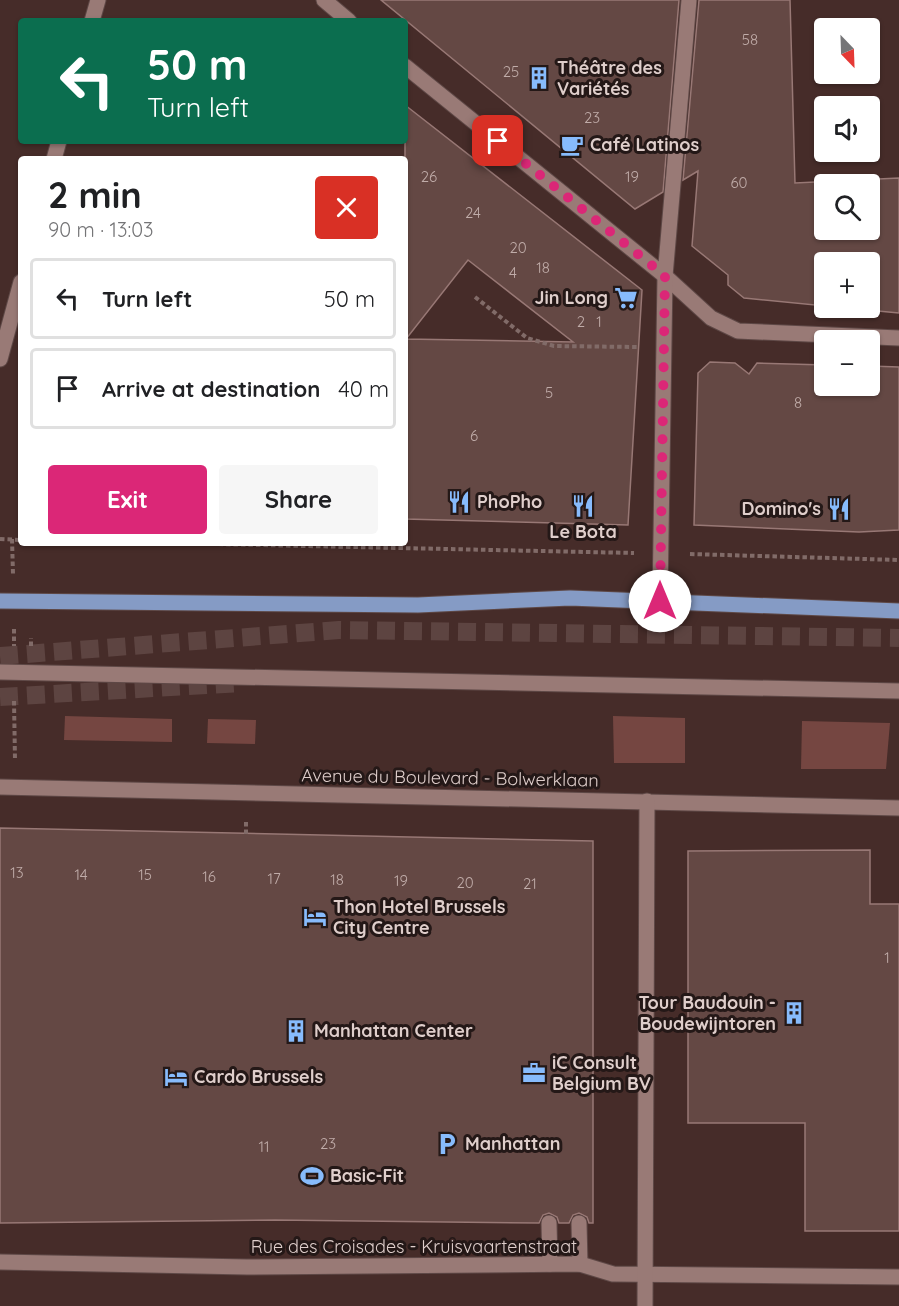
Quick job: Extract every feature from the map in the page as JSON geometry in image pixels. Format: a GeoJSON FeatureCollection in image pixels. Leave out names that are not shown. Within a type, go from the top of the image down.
{"type":"FeatureCollection","features":[{"type":"Feature","properties":{"kind":"main road"},"geometry":{"type":"LineString","coordinates":[[0,601],[418,605],[570,598],[899,611]]}},
{"type":"Feature","properties":{"kind":"street"},"geometry":{"type":"LineString","coordinates":[[93,18],[98,0]]}},
{"type":"Feature","properties":{"kind":"street"},"geometry":{"type":"LineString","coordinates":[[324,0],[346,18]]}},
{"type":"Feature","properties":{"kind":"street"},"geometry":{"type":"LineString","coordinates":[[660,601],[665,276],[689,0]]}},
{"type":"Feature","properties":{"kind":"street"},"geometry":{"type":"LineString","coordinates":[[408,68],[665,276],[711,318],[738,331],[899,338]]}},
{"type":"Feature","properties":{"kind":"street"},"geometry":{"type":"LineString","coordinates":[[0,359],[18,293]]}},
{"type":"Feature","properties":{"kind":"street"},"geometry":{"type":"LineString","coordinates":[[0,672],[899,691]]}},
{"type":"Feature","properties":{"kind":"street","name":"Avenue du Boulevard - Bolwerklaan"},"geometry":{"type":"LineString","coordinates":[[8,787],[899,808]]}},
{"type":"Feature","properties":{"kind":"street"},"geometry":{"type":"LineString","coordinates":[[645,1306],[647,801]]}},
{"type":"Feature","properties":{"kind":"street"},"geometry":{"type":"LineString","coordinates":[[549,1223],[550,1264]]}},
{"type":"Feature","properties":{"kind":"street"},"geometry":{"type":"LineString","coordinates":[[579,1223],[580,1264]]}},
{"type":"Feature","properties":{"kind":"street","name":"Rue des Croisades - Kruisvaartenstraat"},"geometry":{"type":"LineString","coordinates":[[0,1262],[247,1267],[580,1264],[613,1274],[899,1277]]}},
{"type":"Feature","properties":{"kind":"path"},"geometry":{"type":"LineString","coordinates":[[475,297],[527,338],[555,346],[665,347]]}},
{"type":"Feature","properties":{"kind":"path"},"geometry":{"type":"LineString","coordinates":[[0,539],[18,540]]}},
{"type":"Feature","properties":{"kind":"path"},"geometry":{"type":"LineString","coordinates":[[301,546],[899,560]]}},
{"type":"Feature","properties":{"kind":"path"},"geometry":{"type":"LineString","coordinates":[[8,787],[14,695]]}},
{"type":"Feature","properties":{"kind":"shaded area"},"geometry":{"type":"Polygon","coordinates":[[[65,716],[172,719],[172,742],[64,740],[65,716]]]}},
{"type":"Feature","properties":{"kind":"shaded area"},"geometry":{"type":"Polygon","coordinates":[[[613,716],[685,718],[685,763],[614,763],[613,716]]]}},
{"type":"Feature","properties":{"kind":"shaded area"},"geometry":{"type":"Polygon","coordinates":[[[208,719],[256,720],[255,744],[207,743],[208,719]]]}},
{"type":"Feature","properties":{"kind":"shaded area"},"geometry":{"type":"Polygon","coordinates":[[[802,721],[890,723],[886,769],[801,769],[802,721]]]}},
{"type":"Feature","properties":{"kind":"building","name":"Théâtre des Variétés"},"geometry":{"type":"Polygon","coordinates":[[[381,0],[679,0],[663,192],[635,209],[408,22],[408,18],[403,18],[381,0]]]}},
{"type":"Feature","properties":{"kind":"building"},"geometry":{"type":"Polygon","coordinates":[[[699,0],[790,0],[795,183],[814,182],[814,240],[880,240],[880,179],[899,178],[899,313],[880,311],[880,252],[814,252],[814,305],[744,298],[728,285],[728,275],[692,246],[698,171],[683,180],[699,0]]]}},
{"type":"Feature","properties":{"kind":"building"},"geometry":{"type":"Polygon","coordinates":[[[408,107],[642,290],[628,525],[408,519],[408,339],[573,342],[468,260],[408,336],[408,156],[405,156],[405,144],[408,144],[408,107]]]}},
{"type":"Feature","properties":{"kind":"building"},"geometry":{"type":"Polygon","coordinates":[[[710,362],[735,363],[749,374],[757,363],[814,365],[814,396],[880,396],[880,366],[899,367],[899,530],[859,532],[694,525],[698,373],[710,362]]]}},
{"type":"Feature","properties":{"kind":"building","name":"Manhattan Center"},"geometry":{"type":"Polygon","coordinates":[[[0,828],[593,841],[593,1223],[589,1223],[587,1217],[579,1213],[573,1215],[569,1223],[559,1223],[557,1217],[549,1213],[543,1215],[539,1223],[275,1220],[0,1223],[0,828]]]}},
{"type":"Feature","properties":{"kind":"building","name":"Tour Baudouin - Boudewijntoren"},"geometry":{"type":"Polygon","coordinates":[[[870,850],[870,904],[899,904],[899,1231],[805,1231],[805,1123],[688,1123],[688,851],[870,850]]]}},
{"type":"Feature","properties":{"kind":"tunnel"},"geometry":{"type":"LineString","coordinates":[[0,656],[339,630],[899,638]]}},
{"type":"Feature","properties":{"kind":"tunnel"},"geometry":{"type":"LineString","coordinates":[[0,697],[241,683]]}},
{"type":"Feature","properties":{"kind":"place","name":"Théâtre des Variétés"},"geometry":{"type":"Point","coordinates":[539,78]}},
{"type":"Feature","properties":{"kind":"place","name":"Café Latinos"},"geometry":{"type":"Point","coordinates":[572,145]}},
{"type":"Feature","properties":{"kind":"place","name":"Jin Long"},"geometry":{"type":"Point","coordinates":[626,298]}},
{"type":"Feature","properties":{"kind":"place","name":"PhoPho"},"geometry":{"type":"Point","coordinates":[459,502]}},
{"type":"Feature","properties":{"kind":"place","name":"Le Bota"},"geometry":{"type":"Point","coordinates":[583,506]}},
{"type":"Feature","properties":{"kind":"place","name":"Domino's"},"geometry":{"type":"Point","coordinates":[839,509]}},
{"type":"Feature","properties":{"kind":"place","name":"Thon Hotel Brussels City Centre"},"geometry":{"type":"Point","coordinates":[315,917]}},
{"type":"Feature","properties":{"kind":"place","name":"Tour Baudouin - Boudewijntoren"},"geometry":{"type":"Point","coordinates":[794,1013]}},
{"type":"Feature","properties":{"kind":"place","name":"Manhattan Center"},"geometry":{"type":"Point","coordinates":[296,1031]}},
{"type":"Feature","properties":{"kind":"place","name":"iC Consult Belgium BV"},"geometry":{"type":"Point","coordinates":[534,1073]}},
{"type":"Feature","properties":{"kind":"place","name":"Cardo Brussels"},"geometry":{"type":"Point","coordinates":[176,1077]}},
{"type":"Feature","properties":{"kind":"place","name":"Manhattan"},"geometry":{"type":"Point","coordinates":[447,1144]}},
{"type":"Feature","properties":{"kind":"place","name":"Basic-Fit"},"geometry":{"type":"Point","coordinates":[312,1176]}},
{"type":"Feature","properties":{"kind":"route"},"geometry":{"type":"LineString","coordinates":[[498,141],[665,276],[660,601]]}}]}
